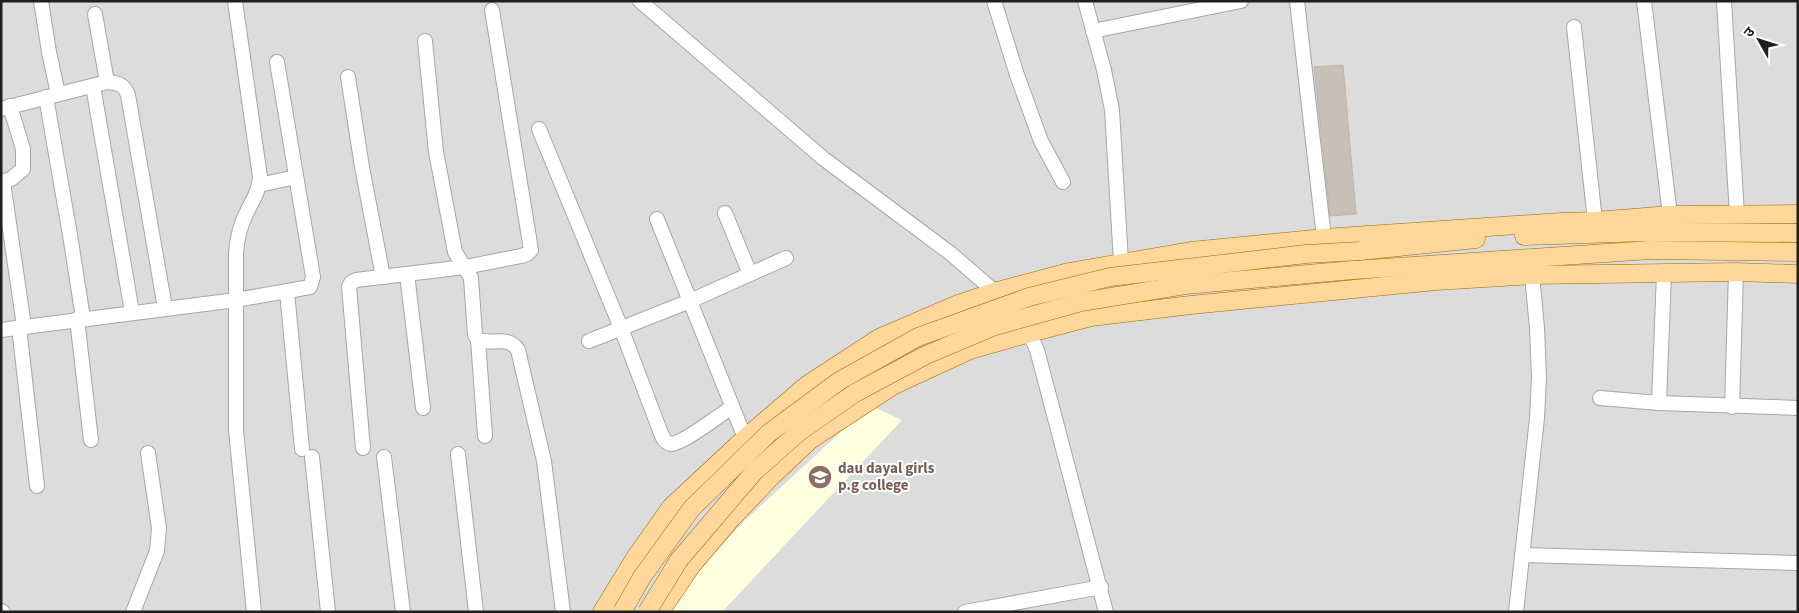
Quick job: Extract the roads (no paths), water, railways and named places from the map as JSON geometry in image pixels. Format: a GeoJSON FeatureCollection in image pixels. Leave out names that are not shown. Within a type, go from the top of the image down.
{"type":"FeatureCollection","features":[{"type":"Feature","properties":{"kind":"main road"},"geometry":{"type":"LineString","coordinates":[[602,612],[634,558],[671,507],[745,438],[807,385],[879,338],[958,304],[994,292],[1069,272],[1121,262],[1191,251],[1324,238],[1670,215],[1798,214]]}},
{"type":"Feature","properties":{"kind":"main road"},"geometry":{"type":"LineString","coordinates":[[622,612],[642,577],[692,508],[769,433],[839,381],[918,337],[1029,296],[1110,277],[1306,254],[1360,251],[1507,236],[1648,232],[1798,233]]}},
{"type":"Feature","properties":{"kind":"main road"},"geometry":{"type":"LineString","coordinates":[[647,612],[679,560],[754,472],[799,432],[855,394],[926,356],[995,326],[1081,302],[1185,285],[1353,270],[1651,250],[1798,252]]}},
{"type":"Feature","properties":{"kind":"main road"},"geometry":{"type":"LineString","coordinates":[[660,612],[692,565],[731,519],[810,440],[894,385],[970,350],[1092,317],[1191,305],[1436,281],[1532,275],[1736,272],[1798,274]]}},
{"type":"Feature","properties":{"kind":"street"},"geometry":{"type":"LineString","coordinates":[[41,1],[49,52],[52,96],[80,319],[91,440]]}},
{"type":"Feature","properties":{"kind":"street"},"geometry":{"type":"LineString","coordinates":[[235,1],[260,177],[256,195],[245,215],[237,243],[236,300],[236,430],[254,612]]}},
{"type":"Feature","properties":{"kind":"street"},"geometry":{"type":"LineString","coordinates":[[640,1],[824,159],[950,253],[1005,300],[1022,318],[1037,350],[1101,587],[1106,612]]}},
{"type":"Feature","properties":{"kind":"street"},"geometry":{"type":"LineString","coordinates":[[994,1],[1017,76],[1041,141],[1063,182]]}},
{"type":"Feature","properties":{"kind":"street"},"geometry":{"type":"LineString","coordinates":[[1084,1],[1104,70],[1112,110],[1121,262]]}},
{"type":"Feature","properties":{"kind":"street"},"geometry":{"type":"LineString","coordinates":[[1093,31],[1241,1]]}},
{"type":"Feature","properties":{"kind":"street"},"geometry":{"type":"LineString","coordinates":[[1297,1],[1324,238]]}},
{"type":"Feature","properties":{"kind":"street"},"geometry":{"type":"LineString","coordinates":[[1644,1],[1670,215]]}},
{"type":"Feature","properties":{"kind":"street"},"geometry":{"type":"LineString","coordinates":[[1724,1],[1737,215]]}},
{"type":"Feature","properties":{"kind":"street"},"geometry":{"type":"LineString","coordinates":[[363,448],[349,286],[351,283],[356,280],[465,267],[521,256],[528,254],[531,250],[492,10]]}},
{"type":"Feature","properties":{"kind":"street"},"geometry":{"type":"LineString","coordinates":[[95,14],[107,82]]}},
{"type":"Feature","properties":{"kind":"street"},"geometry":{"type":"LineString","coordinates":[[1574,27],[1594,221]]}},
{"type":"Feature","properties":{"kind":"street"},"geometry":{"type":"LineString","coordinates":[[425,42],[436,152],[455,252],[471,278],[475,335],[478,340],[485,436]]}},
{"type":"Feature","properties":{"kind":"street"},"geometry":{"type":"LineString","coordinates":[[1,330],[236,300],[310,287],[313,283],[277,62]]}},
{"type":"Feature","properties":{"kind":"street"},"geometry":{"type":"LineString","coordinates":[[348,77],[362,167],[383,277]]}},
{"type":"Feature","properties":{"kind":"street"},"geometry":{"type":"LineString","coordinates":[[37,486],[22,327],[2,182],[18,175],[23,169],[24,161],[20,137],[6,107],[107,82],[121,84],[126,88],[165,308]]}},
{"type":"Feature","properties":{"kind":"street"},"geometry":{"type":"LineString","coordinates":[[93,86],[132,312]]}},
{"type":"Feature","properties":{"kind":"street"},"geometry":{"type":"LineString","coordinates":[[539,128],[621,328],[665,442],[670,444],[681,442],[732,407]]}},
{"type":"Feature","properties":{"kind":"street"},"geometry":{"type":"LineString","coordinates":[[259,185],[296,177]]}},
{"type":"Feature","properties":{"kind":"street"},"geometry":{"type":"LineString","coordinates":[[725,213],[750,274]]}},
{"type":"Feature","properties":{"kind":"street"},"geometry":{"type":"LineString","coordinates":[[657,219],[745,438]]}},
{"type":"Feature","properties":{"kind":"street"},"geometry":{"type":"LineString","coordinates":[[589,341],[690,301],[786,258]]}},
{"type":"Feature","properties":{"kind":"street"},"geometry":{"type":"LineString","coordinates":[[1732,406],[1736,272]]}},
{"type":"Feature","properties":{"kind":"street"},"geometry":{"type":"LineString","coordinates":[[1659,403],[1664,273]]}},
{"type":"Feature","properties":{"kind":"street"},"geometry":{"type":"LineString","coordinates":[[407,274],[423,408]]}},
{"type":"Feature","properties":{"kind":"street"},"geometry":{"type":"LineString","coordinates":[[1516,612],[1537,418],[1539,378],[1532,275]]}},
{"type":"Feature","properties":{"kind":"street"},"geometry":{"type":"LineString","coordinates":[[287,292],[328,612]]}},
{"type":"Feature","properties":{"kind":"street"},"geometry":{"type":"LineString","coordinates":[[478,340],[484,342],[507,341],[514,343],[518,350],[544,461],[563,612]]}},
{"type":"Feature","properties":{"kind":"street"},"geometry":{"type":"LineString","coordinates":[[1600,398],[1659,403],[1798,408]]}},
{"type":"Feature","properties":{"kind":"street"},"geometry":{"type":"LineString","coordinates":[[133,612],[157,551],[159,540],[159,528],[148,453]]}},
{"type":"Feature","properties":{"kind":"street"},"geometry":{"type":"LineString","coordinates":[[458,454],[476,612]]}},
{"type":"Feature","properties":{"kind":"street"},"geometry":{"type":"LineString","coordinates":[[384,457],[403,612]]}},
{"type":"Feature","properties":{"kind":"street"},"geometry":{"type":"LineString","coordinates":[[1522,555],[1798,563]]}},
{"type":"Feature","properties":{"kind":"street"},"geometry":{"type":"LineString","coordinates":[[964,612],[1025,607],[1101,587]]}},
{"type":"Feature","properties":{"kind":"place","name":"dau dayal girls p.g college"},"geometry":{"type":"Point","coordinates":[820,477]}}]}
